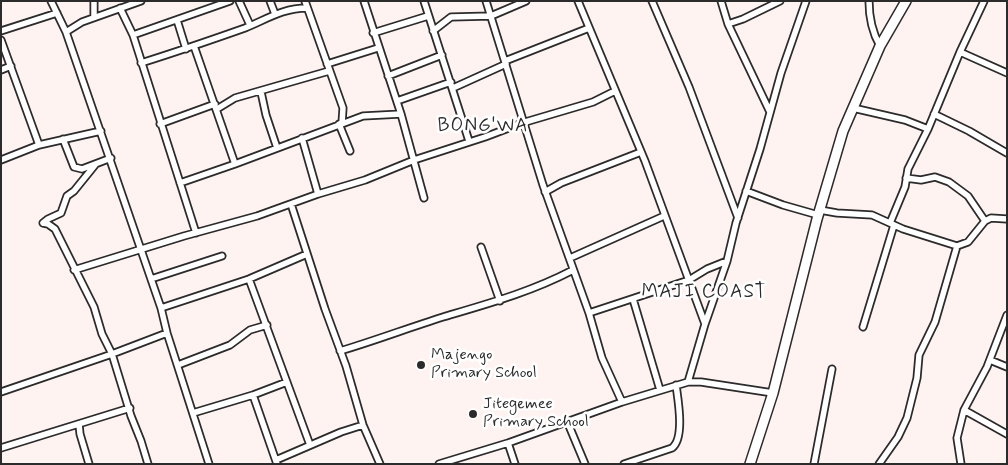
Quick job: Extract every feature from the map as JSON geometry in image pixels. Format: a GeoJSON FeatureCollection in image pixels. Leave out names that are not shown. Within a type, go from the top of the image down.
{"type":"FeatureCollection","features":[{"type":"Feature","properties":{"kind":"main road"},"geometry":{"type":"LineString","coordinates":[[750,464],[773,393],[819,212],[843,131],[880,46],[906,1]]}},
{"type":"Feature","properties":{"kind":"street"},"geometry":{"type":"LineString","coordinates":[[51,1],[66,32],[101,131],[161,308],[167,333],[209,464]]}},
{"type":"Feature","properties":{"kind":"street"},"geometry":{"type":"LineString","coordinates":[[94,1],[94,17]]}},
{"type":"Feature","properties":{"kind":"street"},"geometry":{"type":"LineString","coordinates":[[66,32],[77,24],[141,1]]}},
{"type":"Feature","properties":{"kind":"street"},"geometry":{"type":"LineString","coordinates":[[133,35],[230,1]]}},
{"type":"Feature","properties":{"kind":"street"},"geometry":{"type":"LineString","coordinates":[[239,1],[250,26]]}},
{"type":"Feature","properties":{"kind":"street"},"geometry":{"type":"LineString","coordinates":[[270,1],[275,14]]}},
{"type":"Feature","properties":{"kind":"street"},"geometry":{"type":"LineString","coordinates":[[305,1],[343,108],[341,123],[350,151]]}},
{"type":"Feature","properties":{"kind":"street"},"geometry":{"type":"LineString","coordinates":[[364,1],[401,114],[424,198]]}},
{"type":"Feature","properties":{"kind":"street"},"geometry":{"type":"LineString","coordinates":[[424,1],[469,141]]}},
{"type":"Feature","properties":{"kind":"street"},"geometry":{"type":"LineString","coordinates":[[486,1],[506,63],[522,123],[545,192],[589,313],[602,358],[622,402]]}},
{"type":"Feature","properties":{"kind":"street"},"geometry":{"type":"LineString","coordinates":[[433,31],[451,17],[491,16],[526,1]]}},
{"type":"Feature","properties":{"kind":"street"},"geometry":{"type":"LineString","coordinates":[[578,1],[641,152],[705,324]]}},
{"type":"Feature","properties":{"kind":"street"},"geometry":{"type":"LineString","coordinates":[[652,1],[689,87],[738,218]]}},
{"type":"Feature","properties":{"kind":"street"},"geometry":{"type":"LineString","coordinates":[[721,1],[728,24],[770,112]]}},
{"type":"Feature","properties":{"kind":"street"},"geometry":{"type":"LineString","coordinates":[[728,24],[780,1]]}},
{"type":"Feature","properties":{"kind":"street"},"geometry":{"type":"LineString","coordinates":[[688,382],[705,324],[727,261],[781,73],[806,1]]}},
{"type":"Feature","properties":{"kind":"street"},"geometry":{"type":"LineString","coordinates":[[869,1],[874,35],[880,46]]}},
{"type":"Feature","properties":{"kind":"street"},"geometry":{"type":"LineString","coordinates":[[863,327],[892,224],[905,187],[908,169],[928,129],[960,52],[984,1]]}},
{"type":"Feature","properties":{"kind":"street"},"geometry":{"type":"LineString","coordinates":[[120,8],[133,35],[196,233]]}},
{"type":"Feature","properties":{"kind":"street"},"geometry":{"type":"LineString","coordinates":[[141,63],[250,26],[293,8],[307,8]]}},
{"type":"Feature","properties":{"kind":"street"},"geometry":{"type":"LineString","coordinates":[[1,31],[57,14]]}},
{"type":"Feature","properties":{"kind":"street"},"geometry":{"type":"LineString","coordinates":[[373,33],[428,16]]}},
{"type":"Feature","properties":{"kind":"street"},"geometry":{"type":"LineString","coordinates":[[177,20],[186,49]]}},
{"type":"Feature","properties":{"kind":"street"},"geometry":{"type":"LineString","coordinates":[[397,101],[452,85],[589,28]]}},
{"type":"Feature","properties":{"kind":"street"},"geometry":{"type":"LineString","coordinates":[[1,40],[39,145]]}},
{"type":"Feature","properties":{"kind":"street"},"geometry":{"type":"LineString","coordinates":[[194,46],[235,164]]}},
{"type":"Feature","properties":{"kind":"street"},"geometry":{"type":"LineString","coordinates":[[327,64],[378,48]]}},
{"type":"Feature","properties":{"kind":"street"},"geometry":{"type":"LineString","coordinates":[[960,52],[1007,73]]}},
{"type":"Feature","properties":{"kind":"street"},"geometry":{"type":"LineString","coordinates":[[388,76],[442,54]]}},
{"type":"Feature","properties":{"kind":"street"},"geometry":{"type":"LineString","coordinates":[[1,70],[11,66]]}},
{"type":"Feature","properties":{"kind":"street"},"geometry":{"type":"LineString","coordinates":[[160,124],[216,107],[235,98],[330,71]]}},
{"type":"Feature","properties":{"kind":"street"},"geometry":{"type":"LineString","coordinates":[[74,270],[257,216],[318,194],[365,180],[414,160],[522,123],[593,102],[615,90]]}},
{"type":"Feature","properties":{"kind":"street"},"geometry":{"type":"LineString","coordinates":[[261,92],[266,115],[277,148]]}},
{"type":"Feature","properties":{"kind":"street"},"geometry":{"type":"LineString","coordinates":[[853,108],[905,120],[928,129]]}},
{"type":"Feature","properties":{"kind":"street"},"geometry":{"type":"LineString","coordinates":[[180,183],[341,123],[372,114],[401,114]]}},
{"type":"Feature","properties":{"kind":"street"},"geometry":{"type":"LineString","coordinates":[[934,114],[969,130],[1007,153]]}},
{"type":"Feature","properties":{"kind":"street"},"geometry":{"type":"LineString","coordinates":[[1,160],[39,145],[101,131]]}},
{"type":"Feature","properties":{"kind":"street"},"geometry":{"type":"LineString","coordinates":[[302,138],[318,194]]}},
{"type":"Feature","properties":{"kind":"street"},"geometry":{"type":"LineString","coordinates":[[63,139],[74,167],[82,170],[110,158]]}},
{"type":"Feature","properties":{"kind":"street"},"geometry":{"type":"LineString","coordinates":[[545,192],[561,183],[641,152]]}},
{"type":"Feature","properties":{"kind":"street"},"geometry":{"type":"LineString","coordinates":[[95,164],[74,191],[67,196],[61,213],[43,223],[55,229],[94,307],[102,334],[112,354],[148,464]]}},
{"type":"Feature","properties":{"kind":"street"},"geometry":{"type":"LineString","coordinates":[[906,178],[921,180],[935,178],[949,182],[968,196],[985,220]]}},
{"type":"Feature","properties":{"kind":"street"},"geometry":{"type":"LineString","coordinates":[[746,191],[783,204],[819,212],[872,215],[892,224],[957,246],[968,242],[985,220],[991,218],[1007,219]]}},
{"type":"Feature","properties":{"kind":"street"},"geometry":{"type":"LineString","coordinates":[[291,204],[346,366],[363,425],[380,464]]}},
{"type":"Feature","properties":{"kind":"street"},"geometry":{"type":"LineString","coordinates":[[570,258],[664,216]]}},
{"type":"Feature","properties":{"kind":"street"},"geometry":{"type":"LineString","coordinates":[[879,464],[898,437],[907,418],[917,378],[920,355],[935,322],[957,246]]}},
{"type":"Feature","properties":{"kind":"street"},"geometry":{"type":"LineString","coordinates":[[481,247],[500,300]]}},
{"type":"Feature","properties":{"kind":"street"},"geometry":{"type":"LineString","coordinates":[[161,308],[249,279],[308,254]]}},
{"type":"Feature","properties":{"kind":"street"},"geometry":{"type":"LineString","coordinates":[[150,279],[222,256]]}},
{"type":"Feature","properties":{"kind":"street"},"geometry":{"type":"LineString","coordinates":[[589,313],[689,280],[707,269],[727,261]]}},
{"type":"Feature","properties":{"kind":"street"},"geometry":{"type":"LineString","coordinates":[[340,351],[500,300],[543,285],[573,270]]}},
{"type":"Feature","properties":{"kind":"street"},"geometry":{"type":"LineString","coordinates":[[249,279],[310,444]]}},
{"type":"Feature","properties":{"kind":"street"},"geometry":{"type":"LineString","coordinates":[[633,299],[660,390]]}},
{"type":"Feature","properties":{"kind":"street"},"geometry":{"type":"LineString","coordinates":[[961,464],[957,438],[964,410],[990,360],[1007,315]]}},
{"type":"Feature","properties":{"kind":"street"},"geometry":{"type":"LineString","coordinates":[[178,365],[230,345],[250,330],[266,325]]}},
{"type":"Feature","properties":{"kind":"street"},"geometry":{"type":"LineString","coordinates":[[1,392],[167,333]]}},
{"type":"Feature","properties":{"kind":"street"},"geometry":{"type":"LineString","coordinates":[[990,360],[1007,367]]}},
{"type":"Feature","properties":{"kind":"street"},"geometry":{"type":"LineString","coordinates":[[814,464],[832,369]]}},
{"type":"Feature","properties":{"kind":"street"},"geometry":{"type":"LineString","coordinates":[[193,412],[253,395],[287,382]]}},
{"type":"Feature","properties":{"kind":"street"},"geometry":{"type":"LineString","coordinates":[[439,464],[459,461],[622,402],[688,382],[701,382],[773,393]]}},
{"type":"Feature","properties":{"kind":"street"},"geometry":{"type":"LineString","coordinates":[[624,464],[676,445],[679,439],[679,407],[676,385]]}},
{"type":"Feature","properties":{"kind":"street"},"geometry":{"type":"LineString","coordinates":[[253,395],[276,462],[310,444],[363,425]]}},
{"type":"Feature","properties":{"kind":"street"},"geometry":{"type":"LineString","coordinates":[[1,448],[130,408]]}},
{"type":"Feature","properties":{"kind":"street"},"geometry":{"type":"LineString","coordinates":[[964,410],[1007,434]]}},
{"type":"Feature","properties":{"kind":"street"},"geometry":{"type":"LineString","coordinates":[[567,421],[585,464]]}},
{"type":"Feature","properties":{"kind":"street"},"geometry":{"type":"LineString","coordinates":[[78,424],[89,464]]}},
{"type":"Feature","properties":{"kind":"street"},"geometry":{"type":"LineString","coordinates":[[508,442],[515,464]]}},
{"type":"Feature","properties":{"kind":"place","name":"Majengo Primary School"},"geometry":{"type":"Point","coordinates":[421,365]}},
{"type":"Feature","properties":{"kind":"place","name":"Jitegemee Primary School"},"geometry":{"type":"Point","coordinates":[473,414]}},
{"type":"Feature","properties":{"kind":"district","name":"BONG'WA"},"geometry":{"type":"Point","coordinates":[483,127]}},
{"type":"Feature","properties":{"kind":"district","name":"MAJI COAST"},"geometry":{"type":"Point","coordinates":[704,293]}}]}
